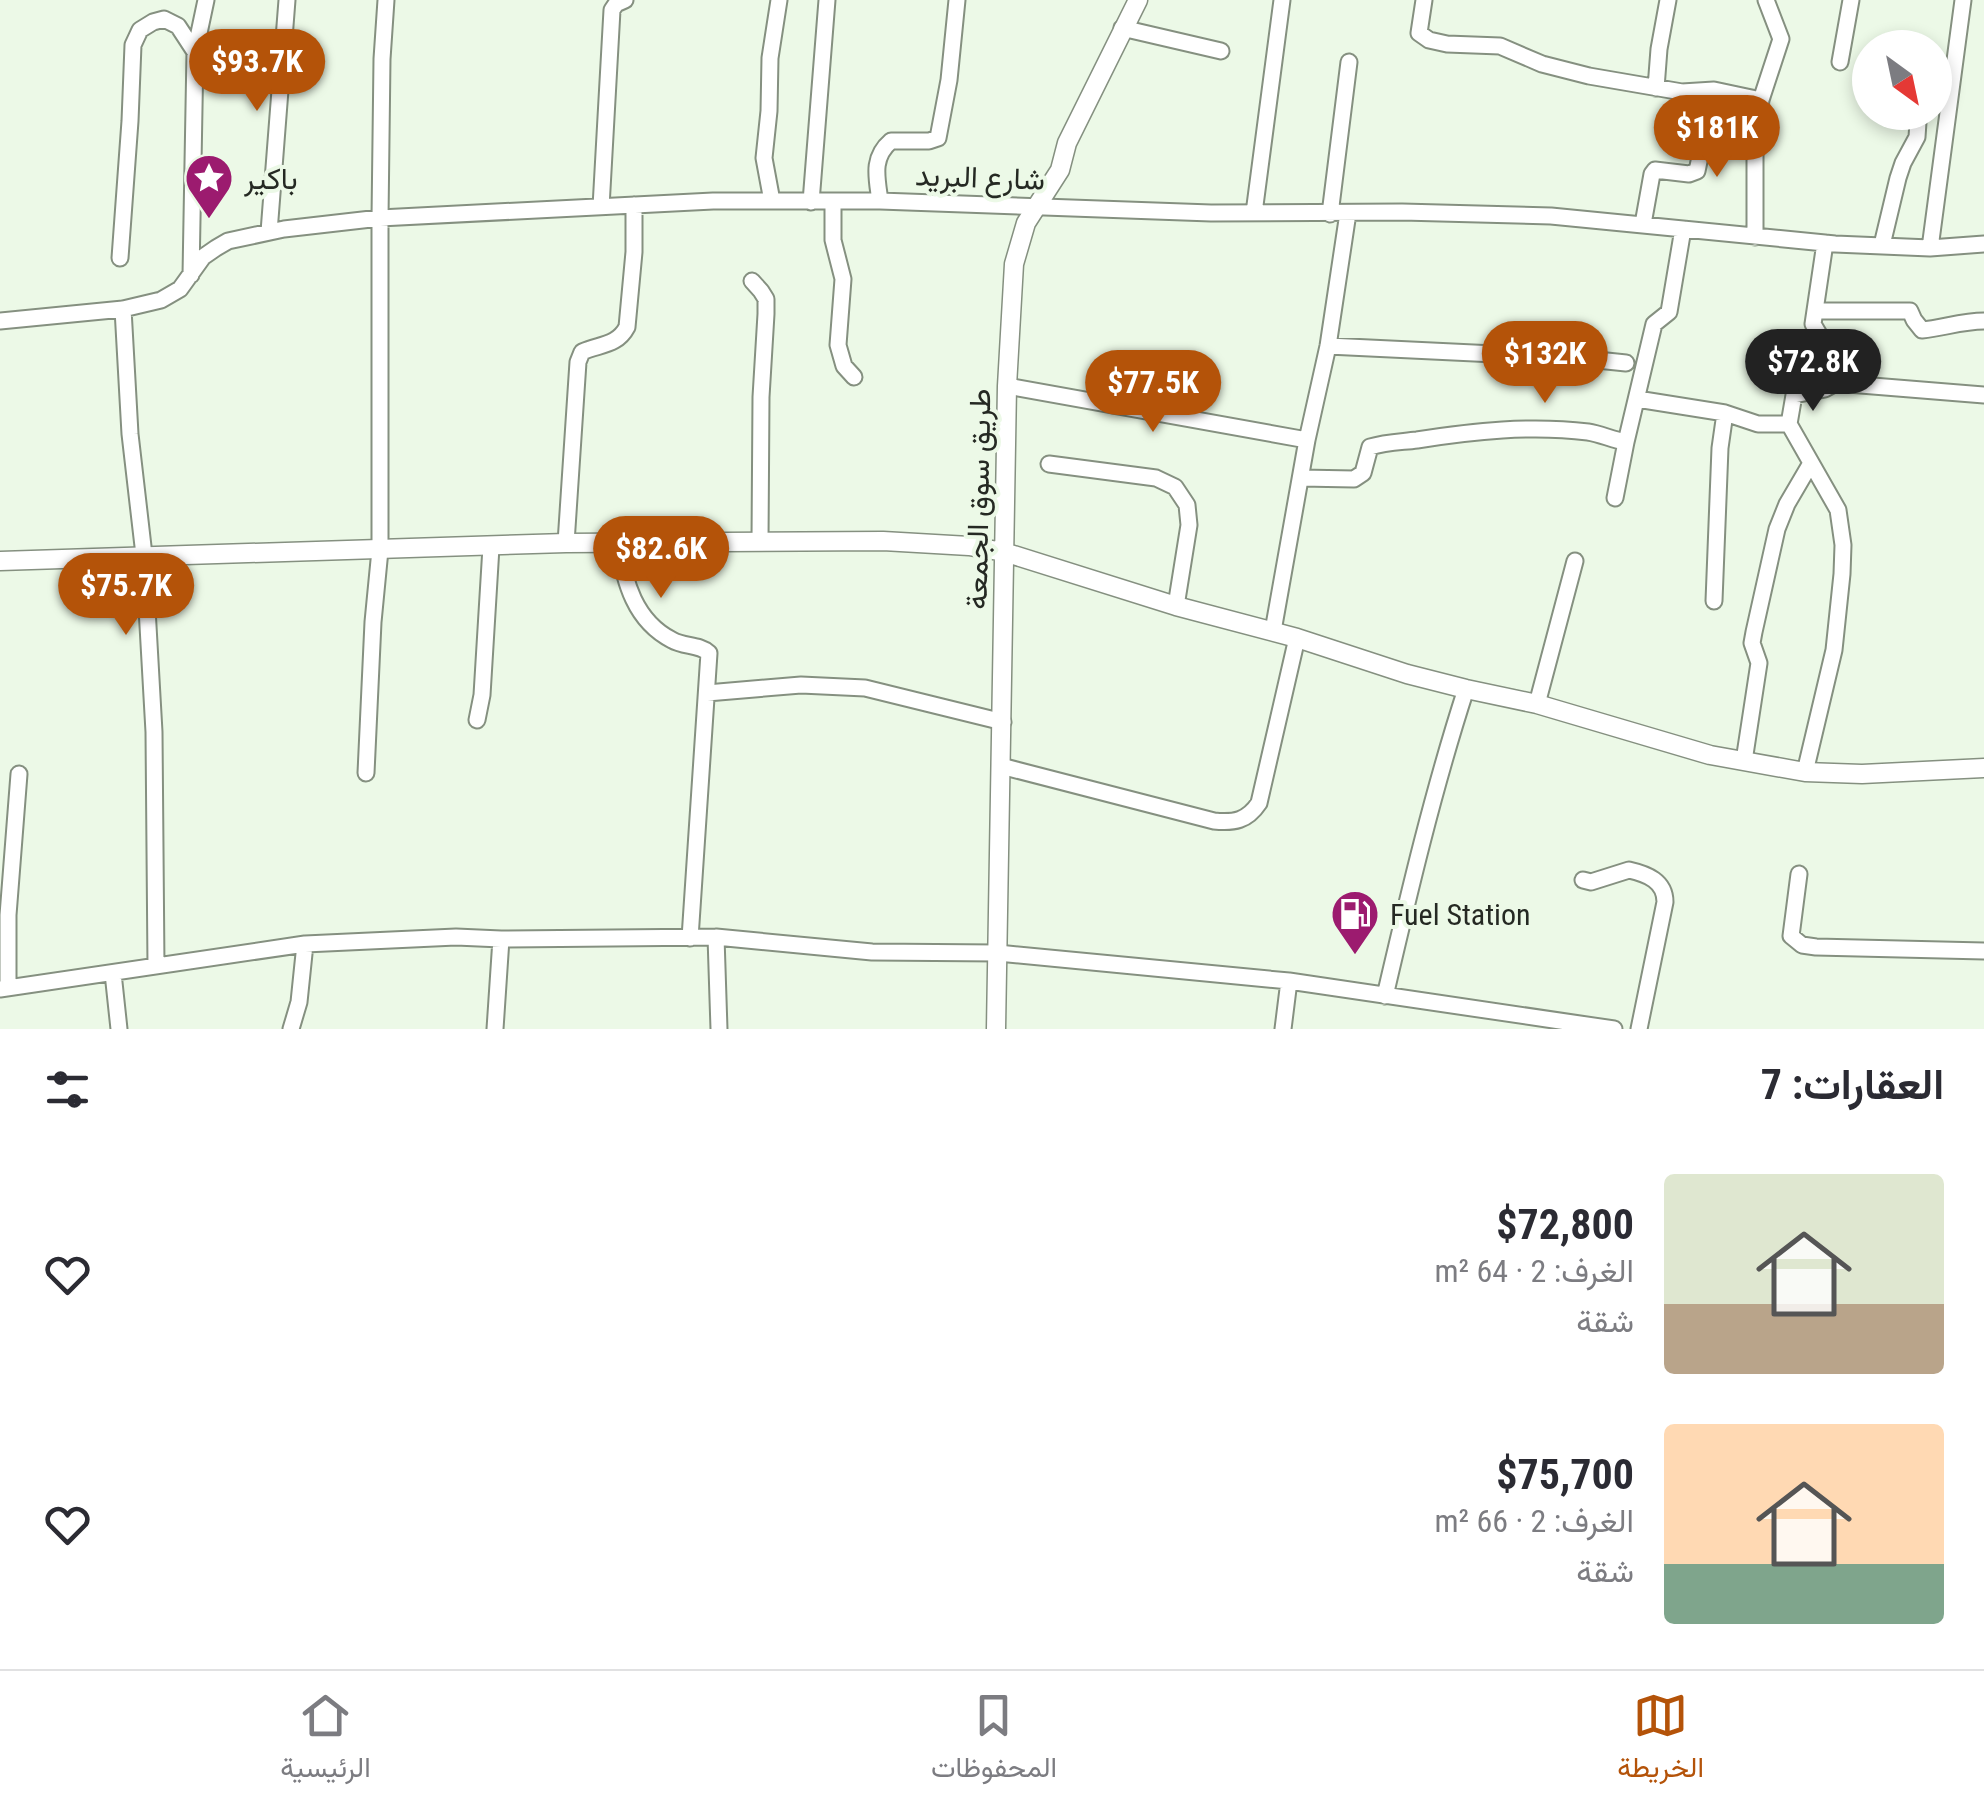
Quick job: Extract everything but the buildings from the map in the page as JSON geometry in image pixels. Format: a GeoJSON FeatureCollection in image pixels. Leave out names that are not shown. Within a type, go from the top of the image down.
{"type":"FeatureCollection","features":[{"type":"Feature","properties":{"kind":"street"},"geometry":{"type":"LineString","coordinates":[[190,276],[195,52],[206,0]]}},
{"type":"Feature","properties":{"kind":"street"},"geometry":{"type":"LineString","coordinates":[[269,232],[287,0]]}},
{"type":"Feature","properties":{"kind":"street"},"geometry":{"type":"LineString","coordinates":[[366,774],[380,550],[380,218],[386,0]]}},
{"type":"Feature","properties":{"kind":"street"},"geometry":{"type":"LineString","coordinates":[[601,208],[612,10],[624,0]]}},
{"type":"Feature","properties":{"kind":"street"},"geometry":{"type":"LineString","coordinates":[[772,201],[764,158],[770,58],[780,0]]}},
{"type":"Feature","properties":{"kind":"street"},"geometry":{"type":"LineString","coordinates":[[811,202],[827,0]]}},
{"type":"Feature","properties":{"kind":"street"},"geometry":{"type":"LineString","coordinates":[[880,201],[876,166],[880,150],[891,141],[938,138],[950,80],[957,0]]}},
{"type":"Feature","properties":{"kind":"street","name":"طريق سوق الجمعة"},"geometry":{"type":"LineString","coordinates":[[996,1029],[1007,386],[1014,264],[1026,223],[1060,170],[1067,143],[1088,97],[1138,0]]}},
{"type":"Feature","properties":{"kind":"street"},"geometry":{"type":"LineString","coordinates":[[1254,213],[1282,0]]}},
{"type":"Feature","properties":{"kind":"street"},"geometry":{"type":"LineString","coordinates":[[1424,0],[1419,33],[1429,40],[1500,46],[1542,64],[1656,88],[1682,92],[1714,90],[1761,100]]}},
{"type":"Feature","properties":{"kind":"street"},"geometry":{"type":"LineString","coordinates":[[1656,88],[1668,0]]}},
{"type":"Feature","properties":{"kind":"street"},"geometry":{"type":"LineString","coordinates":[[1755,236],[1756,144],[1761,100],[1780,39],[1766,0]]}},
{"type":"Feature","properties":{"kind":"street"},"geometry":{"type":"LineString","coordinates":[[1840,62],[1851,0]]}},
{"type":"Feature","properties":{"kind":"street"},"geometry":{"type":"LineString","coordinates":[[1930,248],[1963,0]]}},
{"type":"Feature","properties":{"kind":"street"},"geometry":{"type":"LineString","coordinates":[[120,258],[133,45],[140,30],[164,19],[178,26],[195,52]]}},
{"type":"Feature","properties":{"kind":"street"},"geometry":{"type":"LineString","coordinates":[[1122,28],[1221,51]]}},
{"type":"Feature","properties":{"kind":"street"},"geometry":{"type":"LineString","coordinates":[[1330,214],[1350,62]]}},
{"type":"Feature","properties":{"kind":"street"},"geometry":{"type":"LineString","coordinates":[[1643,224],[1655,170],[1696,172],[1714,90]]}},
{"type":"Feature","properties":{"kind":"street"},"geometry":{"type":"LineString","coordinates":[[1882,245],[1898,178],[1918,130]]}},
{"type":"Feature","properties":{"kind":"street"},"geometry":{"type":"LineString","coordinates":[[833,200],[833,240],[843,279],[839,355],[854,377]]}},
{"type":"Feature","properties":{"kind":"street","name":"شارع البريد"},"geometry":{"type":"LineString","coordinates":[[0,321],[123,309],[161,300],[180,289],[203,258],[228,241],[269,232],[380,218],[634,205],[833,200],[1254,213],[1551,216],[1826,243],[1930,248],[1984,244]]}},
{"type":"Feature","properties":{"kind":"street"},"geometry":{"type":"LineString","coordinates":[[566,543],[578,362],[582,352],[611,344],[626,327],[634,252],[634,205]]}},
{"type":"Feature","properties":{"kind":"street"},"geometry":{"type":"LineString","coordinates":[[1273,631],[1328,346],[1348,213]]}},
{"type":"Feature","properties":{"kind":"street"},"geometry":{"type":"LineString","coordinates":[[1615,498],[1654,324],[1669,312],[1684,229]]}},
{"type":"Feature","properties":{"kind":"street"},"geometry":{"type":"LineString","coordinates":[[1826,243],[1813,324],[1836,383]]}},
{"type":"Feature","properties":{"kind":"street"},"geometry":{"type":"LineString","coordinates":[[752,281],[766,300],[760,541]]}},
{"type":"Feature","properties":{"kind":"street"},"geometry":{"type":"LineString","coordinates":[[123,309],[154,732],[156,966]]}},
{"type":"Feature","properties":{"kind":"street"},"geometry":{"type":"LineString","coordinates":[[1816,310],[1910,311],[1922,330],[1984,321]]}},
{"type":"Feature","properties":{"kind":"street"},"geometry":{"type":"LineString","coordinates":[[1328,346],[1626,363]]}},
{"type":"Feature","properties":{"kind":"street"},"geometry":{"type":"LineString","coordinates":[[1805,772],[1834,650],[1843,560],[1842,522],[1789,424],[1792,398],[1836,383],[1984,395]]}},
{"type":"Feature","properties":{"kind":"street"},"geometry":{"type":"LineString","coordinates":[[1007,386],[1307,440]]}},
{"type":"Feature","properties":{"kind":"street"},"geometry":{"type":"LineString","coordinates":[[1638,399],[1725,413],[1758,424],[1789,424]]}},
{"type":"Feature","properties":{"kind":"street"},"geometry":{"type":"LineString","coordinates":[[1714,601],[1725,413]]}},
{"type":"Feature","properties":{"kind":"street"},"geometry":{"type":"LineString","coordinates":[[1301,478],[1354,479],[1363,474],[1370,447],[1460,432],[1552,428],[1626,442]]}},
{"type":"Feature","properties":{"kind":"street"},"geometry":{"type":"LineString","coordinates":[[1049,464],[1156,478],[1175,487],[1187,506],[1189,525],[1176,606]]}},
{"type":"Feature","properties":{"kind":"street"},"geometry":{"type":"LineString","coordinates":[[1744,761],[1759,663],[1752,644],[1777,529],[1811,464]]}},
{"type":"Feature","properties":{"kind":"street"},"geometry":{"type":"LineString","coordinates":[[0,561],[566,543],[924,542],[1004,552],[1407,674],[1537,704],[1710,755],[1805,772],[1862,774],[1984,768]]}},
{"type":"Feature","properties":{"kind":"street"},"geometry":{"type":"LineString","coordinates":[[619,544],[630,596],[643,615],[670,639],[708,650],[710,659],[690,938]]}},
{"type":"Feature","properties":{"kind":"street"},"geometry":{"type":"LineString","coordinates":[[478,720],[491,546]]}},
{"type":"Feature","properties":{"kind":"street"},"geometry":{"type":"LineString","coordinates":[[1537,704],[1575,561]]}},
{"type":"Feature","properties":{"kind":"street"},"geometry":{"type":"LineString","coordinates":[[1001,766],[1214,820],[1244,819],[1259,803],[1297,638]]}},
{"type":"Feature","properties":{"kind":"street"},"geometry":{"type":"LineString","coordinates":[[707,693],[801,685],[865,688],[1002,722]]}},
{"type":"Feature","properties":{"kind":"street"},"geometry":{"type":"LineString","coordinates":[[1385,996],[1439,773],[1466,689]]}},
{"type":"Feature","properties":{"kind":"street"},"geometry":{"type":"LineString","coordinates":[[19,774],[4,988],[304,944],[456,937],[716,937],[872,952],[998,954],[1289,981],[1614,1029]]}},
{"type":"Feature","properties":{"kind":"street"},"geometry":{"type":"LineString","coordinates":[[1584,880],[1591,882],[1629,870],[1658,882],[1663,889],[1665,902],[1639,1029]]}},
{"type":"Feature","properties":{"kind":"street"},"geometry":{"type":"LineString","coordinates":[[1799,874],[1790,936],[1802,946],[1984,951]]}},
{"type":"Feature","properties":{"kind":"street"},"geometry":{"type":"LineString","coordinates":[[716,937],[719,1029]]}},
{"type":"Feature","properties":{"kind":"street"},"geometry":{"type":"LineString","coordinates":[[495,1029],[501,939]]}},
{"type":"Feature","properties":{"kind":"street"},"geometry":{"type":"LineString","coordinates":[[291,1029],[300,1002],[304,944]]}},
{"type":"Feature","properties":{"kind":"street"},"geometry":{"type":"LineString","coordinates":[[113,973],[119,1029]]}},
{"type":"Feature","properties":{"kind":"street"},"geometry":{"type":"LineString","coordinates":[[1283,1029],[1289,981]]}},
{"type":"Feature","properties":{"kind":"street"},"geometry":{"type":"LineString","coordinates":[[1492,1029],[1496,1012]]}},
{"type":"Feature","properties":{"kind":"place","name":"باكير"},"geometry":{"type":"Point","coordinates":[209,220]}},
{"type":"Feature","properties":{"kind":"place","name":"Fuel Station"},"geometry":{"type":"Point","coordinates":[1355,956]}}]}
